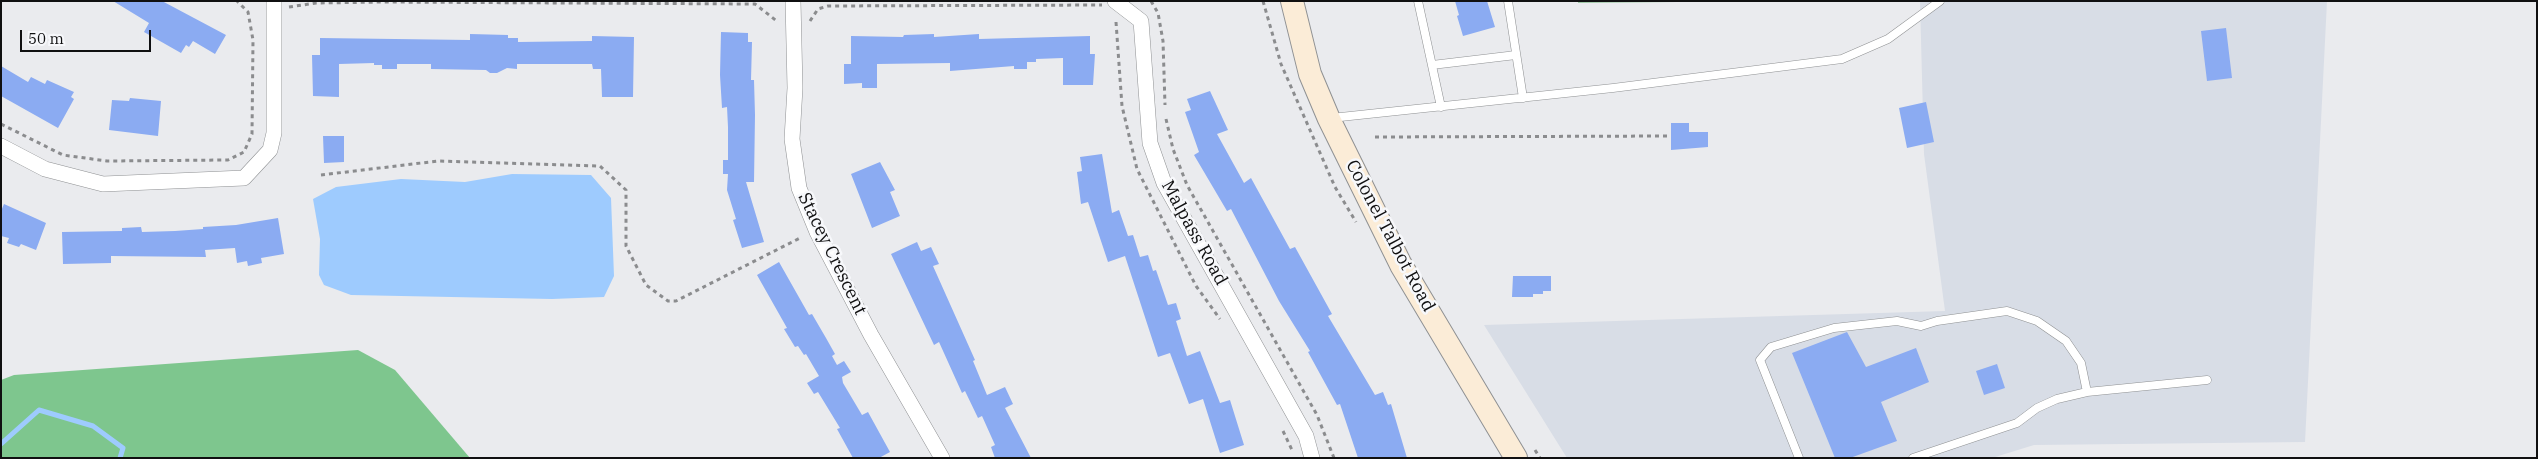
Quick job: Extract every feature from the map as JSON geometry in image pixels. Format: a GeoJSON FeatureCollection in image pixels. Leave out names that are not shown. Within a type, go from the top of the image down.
{"type":"FeatureCollection","features":[{"type":"Feature","properties":{"kind":"main road","name":"Colonel Talbot Road"},"geometry":{"type":"LineString","coordinates":[[1292,1],[1310,74],[1329,119],[1401,265],[1523,449]]}},
{"type":"Feature","properties":{"kind":"street","name":"Stacey Crescent"},"geometry":{"type":"LineString","coordinates":[[794,1],[795,88],[792,138],[799,188],[817,232],[853,300],[942,458]]}},
{"type":"Feature","properties":{"kind":"street","name":"Malpass Road"},"geometry":{"type":"LineString","coordinates":[[1111,3],[1140,21],[1150,143],[1164,183],[1306,436],[1312,458]]}},
{"type":"Feature","properties":{"kind":"street"},"geometry":{"type":"LineString","coordinates":[[1,146],[45,168],[103,184],[244,178],[270,150],[274,133],[280,6]]}},
{"type":"Feature","properties":{"kind":"lane"},"geometry":{"type":"LineString","coordinates":[[1418,1],[1442,107]]}},
{"type":"Feature","properties":{"kind":"lane"},"geometry":{"type":"LineString","coordinates":[[1508,1],[1523,98]]}},
{"type":"Feature","properties":{"kind":"lane"},"geometry":{"type":"LineString","coordinates":[[1329,119],[1523,98],[1842,59],[1888,39],[1940,1]]}},
{"type":"Feature","properties":{"kind":"lane"},"geometry":{"type":"LineString","coordinates":[[1432,65],[1516,54]]}},
{"type":"Feature","properties":{"kind":"lane"},"geometry":{"type":"LineString","coordinates":[[1799,458],[1760,360],[1771,347],[1834,328],[1897,321],[1921,326],[1937,321],[2007,311],[2037,321],[2066,341],[2081,364],[2087,392]]}},
{"type":"Feature","properties":{"kind":"lane"},"geometry":{"type":"LineString","coordinates":[[1913,458],[2017,423],[2037,408],[2057,399],[2087,392],[2207,380]]}},
{"type":"Feature","properties":{"kind":"path"},"geometry":{"type":"LineString","coordinates":[[1,124],[63,155],[107,161],[228,160],[244,152],[252,134],[253,40],[248,12],[237,1]]}},
{"type":"Feature","properties":{"kind":"path"},"geometry":{"type":"LineString","coordinates":[[1151,1],[1158,13],[1163,41],[1166,119],[1173,149],[1186,185],[1318,415],[1334,458]]}},
{"type":"Feature","properties":{"kind":"path"},"geometry":{"type":"LineString","coordinates":[[280,6],[385,2],[755,4],[782,25]]}},
{"type":"Feature","properties":{"kind":"path"},"geometry":{"type":"LineString","coordinates":[[808,24],[818,9],[828,6],[1111,3]]}},
{"type":"Feature","properties":{"kind":"path"},"geometry":{"type":"LineString","coordinates":[[1115,18],[1122,106],[1137,169],[1196,286],[1221,320]]}},
{"type":"Feature","properties":{"kind":"path"},"geometry":{"type":"LineString","coordinates":[[1375,137],[1671,136]]}},
{"type":"Feature","properties":{"kind":"path"},"geometry":{"type":"LineString","coordinates":[[321,175],[359,168],[438,160],[600,166],[626,190],[626,246],[642,278],[646,285],[668,301],[676,302],[802,237]]}},
{"type":"Feature","properties":{"kind":"path"},"geometry":{"type":"LineString","coordinates":[[1282,429],[1293,454]]}},
{"type":"Feature","properties":{"kind":"path"},"geometry":{"type":"LineString","coordinates":[[1523,449],[1540,458]]}},
{"type":"Feature","properties":{"kind":"shaded area"},"geometry":{"type":"Polygon","coordinates":[[[1920,1],[2327,1],[2305,442],[2034,445],[1992,458],[1567,458],[1484,325],[1945,311],[1924,154],[1920,1]]]}},
{"type":"Feature","properties":{"kind":"green space"},"geometry":{"type":"Polygon","coordinates":[[[1578,1],[1776,1],[1578,3],[1578,1]]]}},
{"type":"Feature","properties":{"kind":"green space"},"geometry":{"type":"Polygon","coordinates":[[[358,350],[395,370],[470,458],[1,458],[1,380],[14,375],[358,350]]]}},
{"type":"Feature","properties":{"kind":"water"},"geometry":{"type":"Polygon","coordinates":[[[512,174],[591,175],[611,198],[614,276],[604,297],[552,299],[351,295],[324,285],[319,275],[320,239],[313,199],[336,187],[401,179],[465,182],[512,174]]]}},
{"type":"Feature","properties":{"kind":"building"},"geometry":{"type":"Polygon","coordinates":[[[113,1],[162,1],[226,35],[215,54],[193,41],[189,47],[186,45],[181,53],[144,32],[149,23],[113,1]]]}},
{"type":"Feature","properties":{"kind":"building"},"geometry":{"type":"Polygon","coordinates":[[[1455,1],[1487,1],[1495,27],[1463,36],[1455,1]]]}},
{"type":"Feature","properties":{"kind":"building"},"geometry":{"type":"Polygon","coordinates":[[[2226,28],[2232,78],[2207,81],[2201,31],[2226,28]]]}},
{"type":"Feature","properties":{"kind":"building"},"geometry":{"type":"Polygon","coordinates":[[[721,32],[748,33],[748,42],[752,42],[751,80],[754,80],[755,115],[754,182],[746,182],[764,242],[742,248],[733,220],[736,219],[727,190],[728,174],[723,174],[723,160],[728,160],[728,127],[727,107],[722,108],[720,75],[721,32]]]}},
{"type":"Feature","properties":{"kind":"building"},"geometry":{"type":"Polygon","coordinates":[[[470,34],[508,35],[508,38],[518,38],[518,42],[592,41],[592,36],[634,37],[633,97],[602,97],[601,69],[593,69],[592,64],[517,64],[517,69],[507,68],[497,73],[490,73],[486,70],[431,69],[431,64],[397,64],[397,69],[382,69],[382,65],[374,65],[374,63],[339,64],[339,97],[313,96],[312,55],[320,55],[320,38],[470,40],[470,34]]]}},
{"type":"Feature","properties":{"kind":"building"},"geometry":{"type":"Polygon","coordinates":[[[934,34],[934,37],[979,34],[979,39],[1090,36],[1090,54],[1095,54],[1093,85],[1063,85],[1063,58],[1036,59],[1036,62],[1027,62],[1027,69],[1014,69],[1014,66],[950,71],[950,63],[877,64],[877,88],[862,88],[862,83],[844,84],[844,64],[851,64],[851,36],[903,37],[904,35],[934,34]]]}},
{"type":"Feature","properties":{"kind":"building"},"geometry":{"type":"Polygon","coordinates":[[[1,66],[28,82],[31,77],[45,84],[47,80],[74,92],[71,97],[74,99],[58,128],[1,96],[1,66]]]}},
{"type":"Feature","properties":{"kind":"building"},"geometry":{"type":"Polygon","coordinates":[[[1210,91],[1228,130],[1217,134],[1244,183],[1251,178],[1290,249],[1295,247],[1332,314],[1328,316],[1375,395],[1383,392],[1388,405],[1391,404],[1407,458],[1358,458],[1340,404],[1337,405],[1308,352],[1310,351],[1279,301],[1231,209],[1227,211],[1194,155],[1199,152],[1185,112],[1191,110],[1187,99],[1210,91]]]}},
{"type":"Feature","properties":{"kind":"building"},"geometry":{"type":"Polygon","coordinates":[[[130,98],[161,101],[158,136],[109,130],[112,100],[129,101],[130,98]]]}},
{"type":"Feature","properties":{"kind":"building"},"geometry":{"type":"Polygon","coordinates":[[[1926,102],[1934,142],[1907,148],[1899,108],[1926,102]]]}},
{"type":"Feature","properties":{"kind":"building"},"geometry":{"type":"Polygon","coordinates":[[[1671,123],[1689,123],[1689,132],[1708,132],[1708,147],[1671,150],[1671,123]]]}},
{"type":"Feature","properties":{"kind":"building"},"geometry":{"type":"Polygon","coordinates":[[[323,136],[344,136],[344,162],[324,163],[323,136]]]}},
{"type":"Feature","properties":{"kind":"building"},"geometry":{"type":"Polygon","coordinates":[[[1102,154],[1112,213],[1119,210],[1128,236],[1133,235],[1140,257],[1148,255],[1153,271],[1156,270],[1168,305],[1176,303],[1181,319],[1176,321],[1187,356],[1200,351],[1220,403],[1230,400],[1244,445],[1220,453],[1203,399],[1189,404],[1170,353],[1158,357],[1125,256],[1108,262],[1088,202],[1081,204],[1077,172],[1082,171],[1080,157],[1102,154]]]}},
{"type":"Feature","properties":{"kind":"building"},"geometry":{"type":"Polygon","coordinates":[[[880,162],[895,190],[890,192],[900,216],[872,228],[851,174],[880,162]]]}},
{"type":"Feature","properties":{"kind":"building"},"geometry":{"type":"Polygon","coordinates":[[[4,204],[46,223],[36,250],[21,244],[19,247],[7,243],[9,238],[1,236],[1,211],[4,204]]]}},
{"type":"Feature","properties":{"kind":"building"},"geometry":{"type":"Polygon","coordinates":[[[278,218],[284,254],[261,258],[262,263],[248,266],[247,261],[237,263],[235,248],[205,250],[206,257],[111,256],[111,263],[63,264],[62,232],[122,231],[122,228],[141,227],[142,232],[175,231],[236,225],[278,218]]]}},
{"type":"Feature","properties":{"kind":"building"},"geometry":{"type":"Polygon","coordinates":[[[917,242],[921,251],[931,247],[939,264],[933,266],[975,360],[973,361],[987,395],[1005,387],[1013,404],[1005,408],[1031,458],[995,458],[991,447],[995,445],[982,416],[978,418],[965,391],[962,393],[939,342],[934,345],[891,254],[917,242]]]}},
{"type":"Feature","properties":{"kind":"building"},"geometry":{"type":"Polygon","coordinates":[[[779,262],[809,315],[812,314],[826,338],[835,354],[832,356],[837,365],[844,361],[851,372],[842,377],[843,383],[862,415],[868,412],[890,452],[879,458],[853,458],[837,429],[840,428],[818,392],[814,394],[807,383],[819,376],[806,354],[804,355],[798,346],[795,347],[784,329],[787,328],[757,275],[779,262]]]}},
{"type":"Feature","properties":{"kind":"building"},"geometry":{"type":"Polygon","coordinates":[[[1513,276],[1551,276],[1551,291],[1543,291],[1543,294],[1533,294],[1533,297],[1512,297],[1513,276]]]}},
{"type":"Feature","properties":{"kind":"building"},"geometry":{"type":"Polygon","coordinates":[[[1847,332],[1866,367],[1916,348],[1929,382],[1881,402],[1897,441],[1850,458],[1835,458],[1792,353],[1847,332]]]}},
{"type":"Feature","properties":{"kind":"building"},"geometry":{"type":"Polygon","coordinates":[[[1997,364],[2005,388],[1984,395],[1976,371],[1997,364]]]}},
{"type":"Feature","properties":{"kind":"waterway"},"geometry":{"type":"LineString","coordinates":[[1,444],[39,410],[93,426],[123,448],[120,458]]}}]}
